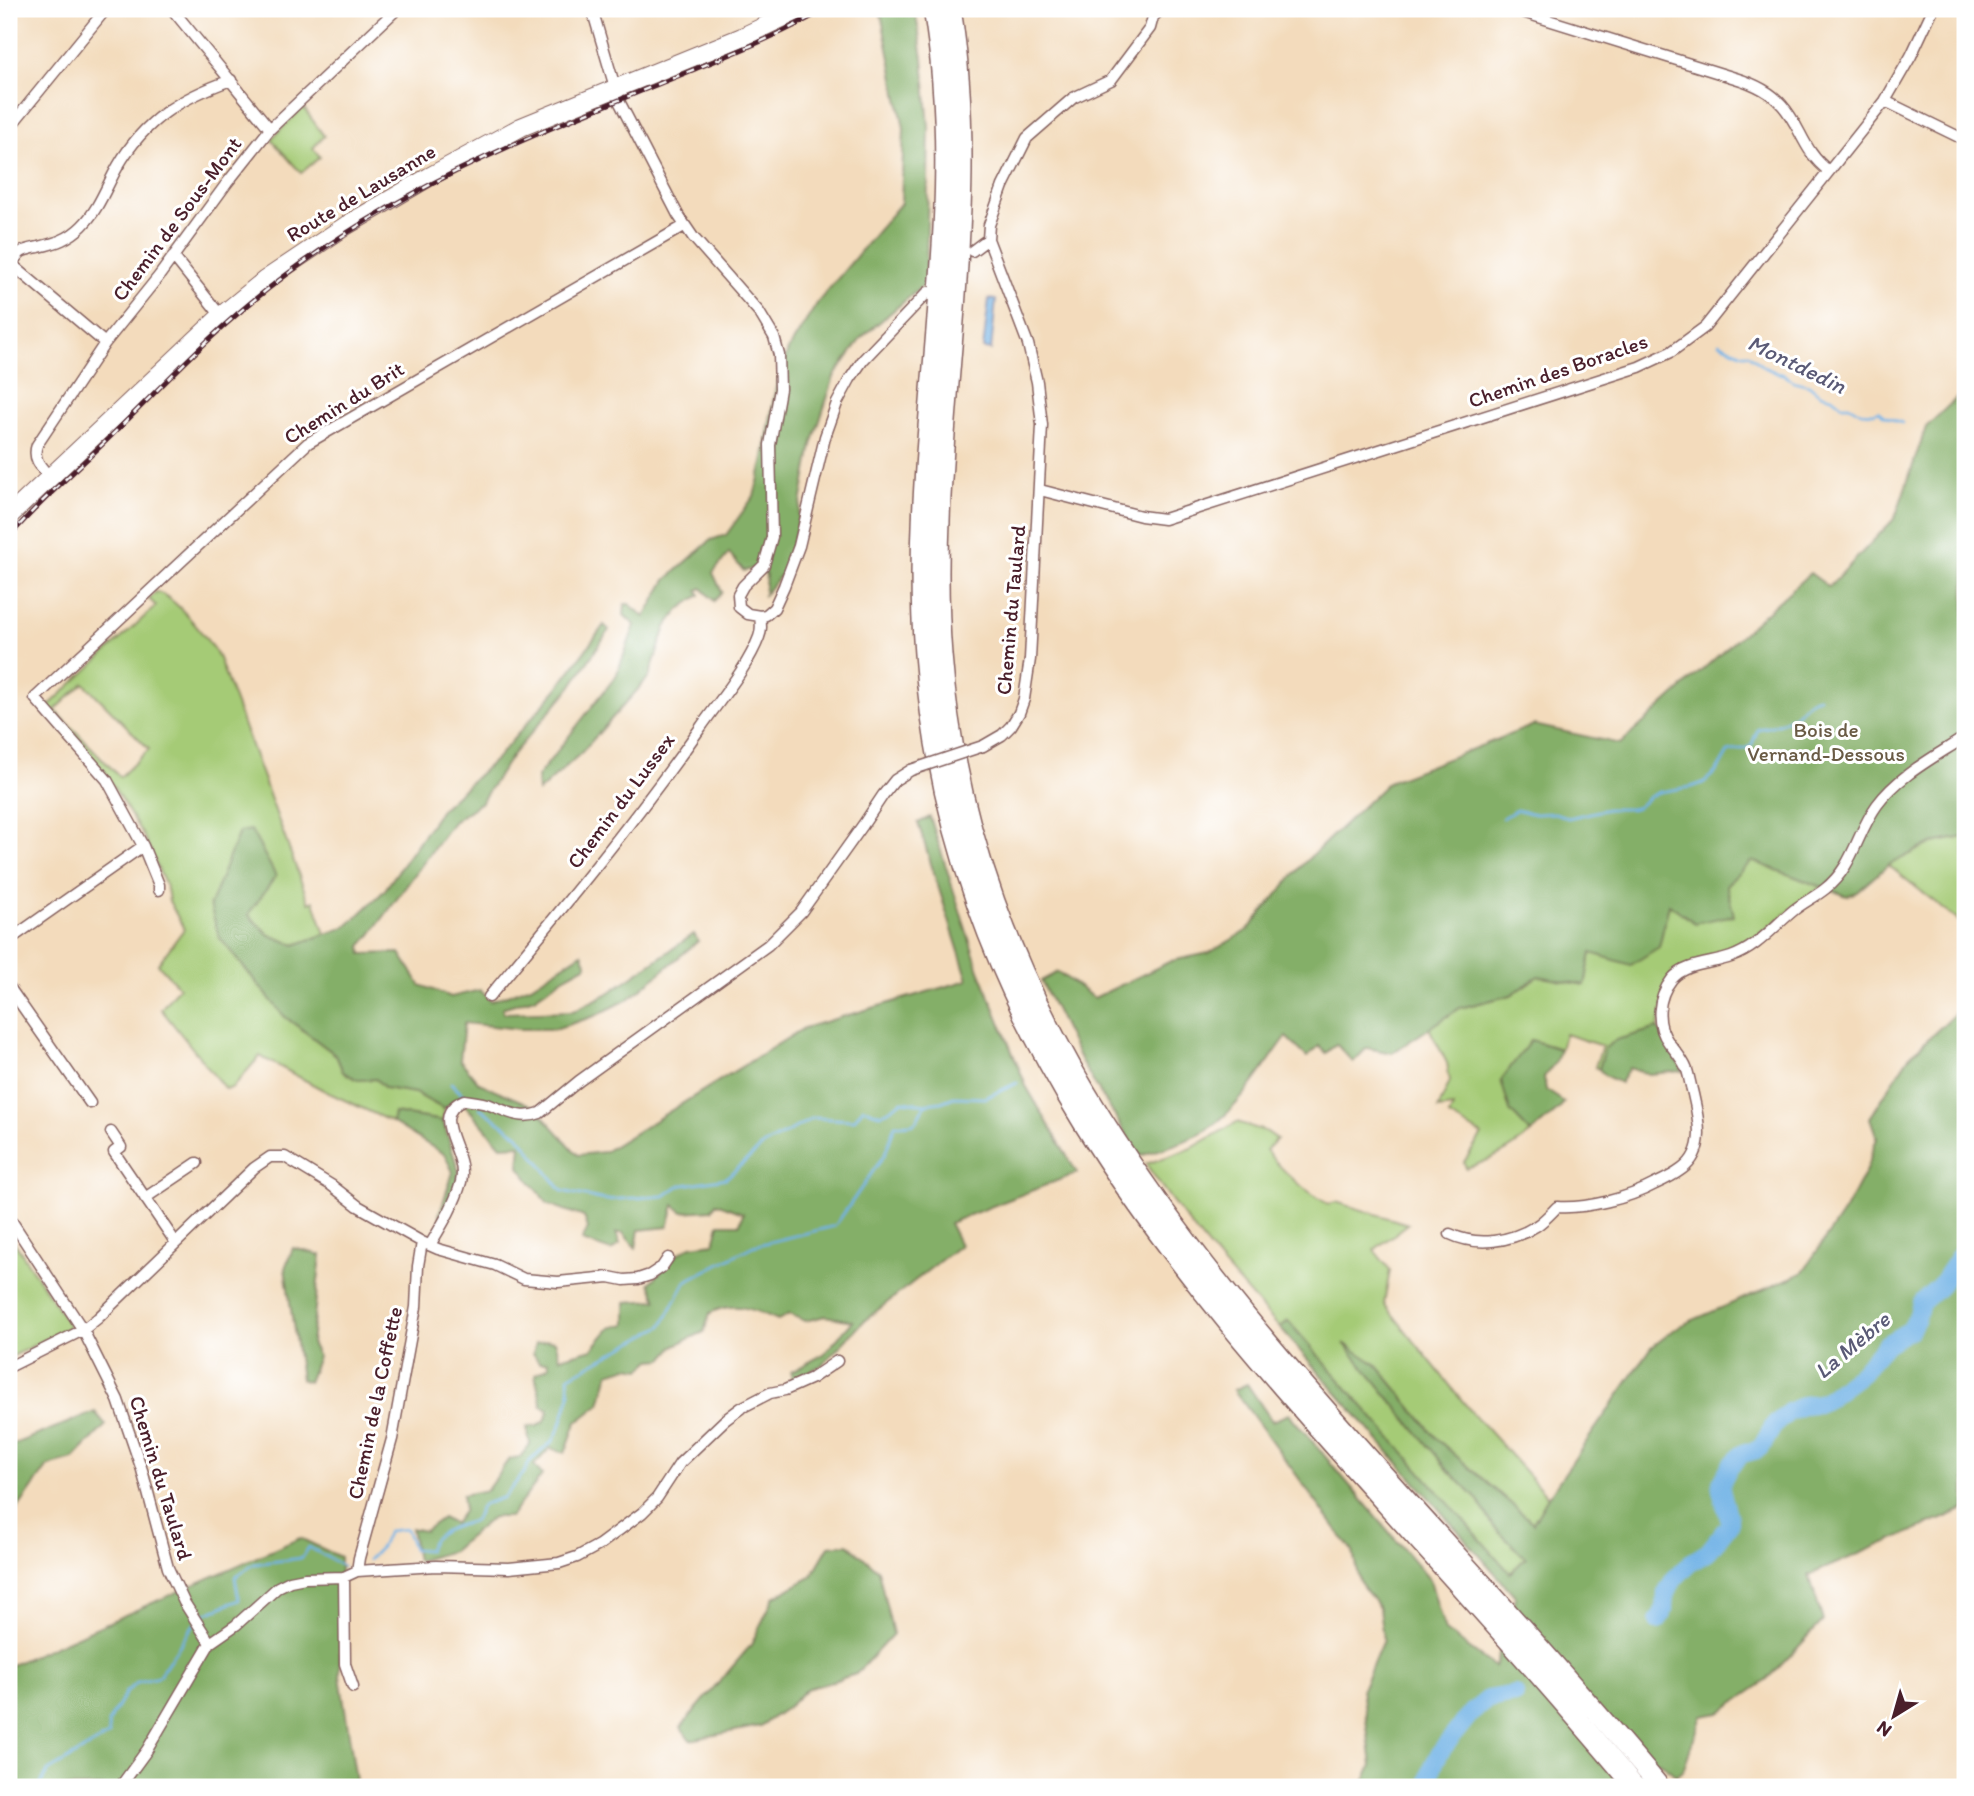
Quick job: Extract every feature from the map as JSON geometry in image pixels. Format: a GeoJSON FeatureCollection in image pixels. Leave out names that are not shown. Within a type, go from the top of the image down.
{"type":"FeatureCollection","features":[{"type":"Feature","properties":{"kind":"highway"},"geometry":{"type":"LineString","coordinates":[[933,9],[944,98],[945,162],[941,267],[922,503],[923,636],[933,728],[950,818],[975,899],[1018,985],[1077,1079],[1129,1179],[1183,1268],[1253,1355],[1322,1434],[1502,1618],[1649,1784]]}},
{"type":"Feature","properties":{"kind":"highway"},"geometry":{"type":"LineString","coordinates":[[951,9],[961,97],[963,189],[940,504],[941,648],[952,737],[968,814],[1018,985]]}},
{"type":"Feature","properties":{"kind":"main road","name":"Route de Lausanne"},"geometry":{"type":"LineString","coordinates":[[9,516],[221,316],[282,268],[379,205],[521,127],[742,37],[801,9]]}},
{"type":"Feature","properties":{"kind":"street"},"geometry":{"type":"LineString","coordinates":[[9,128],[106,9]]}},
{"type":"Feature","properties":{"kind":"street"},"geometry":{"type":"LineString","coordinates":[[172,9],[270,130]]}},
{"type":"Feature","properties":{"kind":"street","name":"Chemin de Sous-Mont"},"geometry":{"type":"LineString","coordinates":[[50,477],[36,460],[37,445],[105,343],[270,130],[397,9]]}},
{"type":"Feature","properties":{"kind":"street"},"geometry":{"type":"LineString","coordinates":[[592,9],[621,106],[684,226],[764,318],[774,337],[779,355],[780,388],[770,445],[772,537],[764,565],[740,591],[737,599],[739,607],[748,614],[760,616]]}},
{"type":"Feature","properties":{"kind":"street"},"geometry":{"type":"LineString","coordinates":[[1513,9],[1758,87],[1780,103],[1815,159],[1829,171]]}},
{"type":"Feature","properties":{"kind":"street","name":"Chemin des Boracles"},"geometry":{"type":"LineString","coordinates":[[1040,490],[1141,516],[1164,519],[1639,367],[1671,352],[1705,327],[1885,101],[1911,56],[1933,9]]}},
{"type":"Feature","properties":{"kind":"street"},"geometry":{"type":"LineString","coordinates":[[972,251],[988,239],[989,225],[1003,186],[1027,138],[1073,98],[1111,80],[1150,28],[1154,12]]}},
{"type":"Feature","properties":{"kind":"street"},"geometry":{"type":"LineString","coordinates":[[105,343],[10,264],[23,251],[57,243],[71,236],[83,225],[96,209],[133,143],[155,118],[202,91],[230,80]]}},
{"type":"Feature","properties":{"kind":"street"},"geometry":{"type":"LineString","coordinates":[[1885,101],[1965,140]]}},
{"type":"Feature","properties":{"kind":"street","name":"Chemin du Brit"},"geometry":{"type":"LineString","coordinates":[[143,846],[107,780],[35,698],[308,443],[684,226]]}},
{"type":"Feature","properties":{"kind":"street","name":"Chemin du Taulard"},"geometry":{"type":"LineString","coordinates":[[657,1024],[768,945],[801,912],[895,780],[911,770],[983,746],[1002,735],[1019,713],[1024,699],[1030,659],[1042,425],[1037,382],[1028,344],[988,239]]}},
{"type":"Feature","properties":{"kind":"street"},"geometry":{"type":"LineString","coordinates":[[173,256],[221,316]]}},
{"type":"Feature","properties":{"kind":"street","name":"Chemin du Lussex"},"geometry":{"type":"LineString","coordinates":[[489,997],[601,862],[659,787],[740,671],[756,645],[761,629],[760,616],[766,615],[774,608],[792,567],[808,513],[825,437],[837,402],[863,360],[929,292]]}},
{"type":"Feature","properties":{"kind":"street"},"geometry":{"type":"LineString","coordinates":[[1450,1234],[1461,1239],[1482,1242],[1522,1234],[1539,1225],[1557,1207],[1581,1206],[1639,1192],[1684,1168],[1699,1143],[1700,1129],[1687,1070],[1660,1027],[1659,1009],[1673,978],[1688,968],[1742,953],[1825,889],[1846,869],[1867,820],[1889,790],[1965,737]]}},
{"type":"Feature","properties":{"kind":"street"},"geometry":{"type":"LineString","coordinates":[[9,940],[143,846],[159,890]]}},
{"type":"Feature","properties":{"kind":"street"},"geometry":{"type":"LineString","coordinates":[[9,987],[90,1103]]}},
{"type":"Feature","properties":{"kind":"street","name":"Chemin de la Coffette"},"geometry":{"type":"LineString","coordinates":[[357,1571],[392,1439],[416,1307],[418,1266],[426,1243],[447,1216],[461,1181],[462,1169],[447,1118],[449,1111],[464,1100],[486,1104],[517,1116],[533,1116],[657,1024]]}},
{"type":"Feature","properties":{"kind":"street"},"geometry":{"type":"LineString","coordinates":[[111,1132],[121,1147],[114,1152],[176,1243]]}},
{"type":"Feature","properties":{"kind":"street"},"geometry":{"type":"LineString","coordinates":[[9,1367],[83,1330],[98,1318],[254,1168],[270,1157],[285,1157],[331,1185],[358,1206],[426,1243],[495,1265],[524,1279],[558,1282],[609,1277],[638,1279],[662,1267],[668,1258]]}},
{"type":"Feature","properties":{"kind":"street"},"geometry":{"type":"LineString","coordinates":[[145,1198],[197,1163]]}},
{"type":"Feature","properties":{"kind":"street","name":"Chemin du Taulard"},"geometry":{"type":"LineString","coordinates":[[9,1217],[83,1330],[118,1400],[142,1470],[168,1568],[210,1643]]}},
{"type":"Feature","properties":{"kind":"street"},"geometry":{"type":"LineString","coordinates":[[120,1787],[147,1750],[210,1643],[236,1625],[278,1587],[304,1578],[344,1577],[357,1571],[436,1566],[509,1568],[559,1563],[577,1557],[599,1545],[642,1513],[657,1498],[680,1463],[733,1414],[770,1393],[785,1390],[813,1378],[837,1361]]}},
{"type":"Feature","properties":{"kind":"street"},"geometry":{"type":"LineString","coordinates":[[344,1577],[345,1664],[353,1686]]}},
{"type":"Feature","properties":{"kind":"green space"},"geometry":{"type":"Polygon","coordinates":[[[880,9],[915,9],[923,58],[929,127],[926,283],[862,337],[834,377],[812,445],[796,530],[785,570],[764,595],[766,575],[759,567],[744,571],[729,553],[713,573],[722,592],[714,601],[702,588],[698,590],[700,595],[680,609],[666,627],[649,677],[581,753],[538,792],[537,777],[616,676],[635,625],[624,615],[625,604],[629,604],[645,617],[666,580],[711,540],[726,535],[754,496],[763,463],[775,391],[788,350],[818,302],[901,203],[904,128],[880,9]]]}},
{"type":"Feature","properties":{"kind":"green space"},"geometry":{"type":"Polygon","coordinates":[[[303,107],[324,136],[313,148],[320,157],[301,173],[271,139],[303,107]]]}},
{"type":"Feature","properties":{"kind":"green space","name":"Bois de Vernand-Dessous"},"geometry":{"type":"Polygon","coordinates":[[[1965,390],[1965,837],[1932,843],[1888,865],[1857,892],[1847,896],[1752,861],[1726,885],[1734,915],[1695,923],[1669,904],[1659,947],[1631,965],[1591,953],[1585,985],[1538,976],[1511,995],[1460,1008],[1392,1053],[1367,1048],[1353,1062],[1336,1044],[1326,1053],[1319,1046],[1307,1057],[1286,1037],[1243,1096],[1212,1126],[1187,1140],[1140,1156],[1084,1067],[1041,981],[1058,972],[1094,998],[1171,961],[1209,953],[1248,930],[1302,865],[1388,782],[1534,725],[1620,744],[1810,573],[1829,587],[1895,518],[1926,427],[1965,390]]]}},
{"type":"Feature","properties":{"kind":"green space"},"geometry":{"type":"Polygon","coordinates":[[[156,592],[172,601],[190,619],[218,656],[309,903],[314,901],[325,934],[295,945],[269,935],[248,914],[210,905],[284,1016],[336,1055],[343,1072],[358,1080],[376,1079],[385,1088],[415,1093],[444,1109],[443,1121],[394,1113],[392,1122],[327,1092],[260,1056],[232,1088],[225,1089],[161,1009],[179,987],[158,964],[184,929],[169,901],[167,889],[144,837],[103,770],[43,711],[156,606],[149,599],[156,592]],[[84,683],[55,710],[120,777],[149,749],[84,683]]]}},
{"type":"Feature","properties":{"kind":"green space"},"geometry":{"type":"Polygon","coordinates":[[[604,625],[609,630],[571,687],[513,754],[481,802],[453,822],[361,946],[362,954],[400,953],[420,985],[451,997],[480,990],[491,1001],[531,986],[582,953],[587,965],[534,998],[502,1008],[504,1013],[573,1011],[607,994],[694,934],[698,941],[629,999],[595,1016],[555,1029],[520,1029],[464,1023],[460,1060],[479,1083],[535,1107],[578,1155],[604,1152],[804,1028],[968,980],[918,823],[930,817],[979,970],[1026,1086],[1077,1173],[949,1223],[960,1245],[864,1321],[822,1365],[792,1380],[791,1372],[824,1354],[853,1321],[825,1316],[805,1321],[789,1314],[778,1320],[737,1307],[710,1313],[704,1332],[675,1345],[663,1359],[651,1360],[641,1369],[628,1367],[609,1373],[600,1404],[576,1423],[565,1453],[550,1448],[534,1465],[542,1475],[510,1517],[493,1517],[452,1551],[417,1561],[411,1528],[424,1531],[442,1518],[454,1524],[464,1510],[462,1495],[487,1490],[509,1459],[520,1457],[530,1444],[527,1427],[537,1426],[545,1421],[549,1409],[542,1406],[535,1374],[549,1367],[548,1362],[539,1362],[533,1353],[536,1343],[555,1341],[560,1358],[592,1349],[610,1328],[626,1324],[626,1302],[657,1300],[650,1283],[678,1254],[691,1246],[714,1243],[719,1224],[740,1224],[743,1213],[716,1203],[712,1210],[682,1212],[674,1205],[668,1227],[639,1230],[636,1248],[623,1233],[616,1233],[620,1244],[611,1251],[582,1241],[588,1228],[584,1217],[548,1204],[519,1167],[521,1145],[501,1146],[458,1097],[444,1109],[415,1093],[385,1088],[376,1079],[358,1080],[343,1072],[336,1055],[284,1016],[219,937],[210,905],[239,832],[251,830],[276,876],[248,915],[269,935],[295,945],[346,927],[384,891],[443,807],[497,758],[556,690],[604,625]]]}},
{"type":"Feature","properties":{"kind":"green space"},"geometry":{"type":"Polygon","coordinates":[[[1965,837],[1965,926],[1888,865],[1932,843],[1965,837]]]}},
{"type":"Feature","properties":{"kind":"green space"},"geometry":{"type":"Polygon","coordinates":[[[1752,860],[1821,887],[1740,949],[1671,975],[1658,1028],[1605,1048],[1599,1069],[1595,1067],[1602,1046],[1565,1034],[1560,1049],[1530,1040],[1510,1111],[1531,1133],[1500,1154],[1466,1168],[1464,1162],[1482,1135],[1449,1116],[1453,1107],[1438,1109],[1450,1081],[1447,1063],[1429,1028],[1460,1008],[1511,995],[1538,976],[1585,985],[1591,953],[1659,947],[1669,903],[1733,915],[1726,885],[1752,860]]]}},
{"type":"Feature","properties":{"kind":"green space"},"geometry":{"type":"Polygon","coordinates":[[[1965,1004],[1965,1509],[1809,1575],[1823,1621],[1767,1680],[1719,1713],[1702,1716],[1683,1770],[1676,1776],[1659,1761],[1621,1787],[1362,1787],[1372,1765],[1362,1689],[1383,1640],[1379,1608],[1359,1581],[1353,1552],[1234,1390],[1247,1384],[1272,1421],[1289,1414],[1430,1580],[1445,1631],[1495,1667],[1516,1597],[1280,1328],[1288,1321],[1510,1573],[1526,1558],[1494,1527],[1477,1499],[1449,1471],[1344,1343],[1376,1364],[1438,1440],[1533,1523],[1548,1497],[1652,1347],[1679,1326],[1802,1273],[1845,1210],[1866,1170],[1877,1138],[1870,1118],[1908,1058],[1965,1004]]]}},
{"type":"Feature","properties":{"kind":"green space"},"geometry":{"type":"Polygon","coordinates":[[[1658,1028],[1683,1071],[1649,1074],[1629,1068],[1620,1083],[1604,1075],[1599,1069],[1605,1048],[1616,1040],[1658,1028]]]}},
{"type":"Feature","properties":{"kind":"green space"},"geometry":{"type":"Polygon","coordinates":[[[1531,1040],[1560,1049],[1556,1061],[1544,1077],[1546,1090],[1564,1102],[1531,1133],[1510,1111],[1501,1080],[1531,1040]]]}},
{"type":"Feature","properties":{"kind":"green space"},"geometry":{"type":"Polygon","coordinates":[[[394,1113],[443,1121],[459,1172],[446,1211],[441,1218],[439,1215],[453,1172],[445,1155],[392,1122],[394,1113]]]}},
{"type":"Feature","properties":{"kind":"green space"},"geometry":{"type":"Polygon","coordinates":[[[1237,1122],[1267,1132],[1277,1139],[1266,1150],[1294,1180],[1328,1204],[1336,1202],[1408,1224],[1374,1250],[1390,1270],[1384,1304],[1469,1409],[1548,1497],[1533,1523],[1438,1440],[1376,1364],[1449,1471],[1477,1499],[1494,1527],[1526,1558],[1509,1574],[1288,1321],[1280,1328],[1244,1289],[1193,1228],[1146,1164],[1192,1148],[1237,1122]]]}},
{"type":"Feature","properties":{"kind":"green space"},"geometry":{"type":"Polygon","coordinates":[[[9,1234],[70,1327],[9,1358],[9,1234]]]}},
{"type":"Feature","properties":{"kind":"green space"},"geometry":{"type":"Polygon","coordinates":[[[293,1248],[321,1255],[311,1343],[318,1357],[308,1382],[301,1379],[285,1268],[293,1248]]]}},
{"type":"Feature","properties":{"kind":"green space"},"geometry":{"type":"Polygon","coordinates":[[[95,1412],[106,1425],[73,1459],[48,1466],[16,1511],[9,1515],[9,1446],[95,1412]]]}},
{"type":"Feature","properties":{"kind":"green space"},"geometry":{"type":"Polygon","coordinates":[[[300,1538],[340,1557],[340,1676],[357,1787],[9,1787],[9,1666],[300,1538]]]}},
{"type":"Feature","properties":{"kind":"green space"},"geometry":{"type":"Polygon","coordinates":[[[848,1544],[878,1570],[893,1634],[856,1674],[806,1689],[789,1706],[760,1726],[690,1740],[681,1727],[751,1645],[774,1597],[811,1577],[829,1546],[848,1544]]]}},
{"type":"Feature","properties":{"kind":"water"},"geometry":{"type":"Polygon","coordinates":[[[989,299],[996,300],[991,350],[983,349],[989,299]]]}},
{"type":"Feature","properties":{"kind":"waterway","name":"Montdedin"},"geometry":{"type":"LineString","coordinates":[[1719,343],[1749,354],[1762,366],[1793,381],[1809,385],[1842,405],[1849,405],[1861,412],[1878,411],[1902,423]]}},
{"type":"Feature","properties":{"kind":"waterway"},"geometry":{"type":"LineString","coordinates":[[1503,818],[1516,810],[1536,814],[1555,813],[1568,818],[1608,809],[1631,809],[1659,792],[1703,783],[1717,771],[1728,752],[1747,748],[1752,744],[1758,729],[1787,720],[1809,701],[1819,697]]}},
{"type":"Feature","properties":{"kind":"waterway"},"geometry":{"type":"LineString","coordinates":[[451,1083],[464,1096]]}},
{"type":"Feature","properties":{"kind":"waterway"},"geometry":{"type":"LineString","coordinates":[[480,1108],[518,1135],[562,1191],[605,1200],[664,1196],[678,1186],[726,1178],[764,1145],[813,1118],[854,1120],[863,1108],[881,1115],[902,1101],[926,1104],[954,1097],[985,1098],[1017,1083]]}},
{"type":"Feature","properties":{"kind":"waterway"},"geometry":{"type":"LineString","coordinates":[[368,1560],[381,1547],[388,1531],[406,1529],[413,1549],[428,1550],[434,1538],[453,1527],[474,1521],[482,1505],[504,1497],[524,1473],[530,1461],[553,1441],[570,1395],[568,1377],[662,1326],[686,1281],[753,1246],[835,1226],[885,1154],[895,1125],[916,1122],[926,1104]]}},
{"type":"Feature","properties":{"kind":"waterway","name":"La Mèbre"},"geometry":{"type":"LineString","coordinates":[[1658,1621],[1665,1608],[1666,1593],[1674,1579],[1690,1563],[1708,1552],[1729,1525],[1721,1490],[1722,1481],[1730,1466],[1742,1454],[1762,1446],[1774,1425],[1789,1412],[1827,1399],[1858,1376],[1886,1344],[1910,1330],[1921,1303],[1938,1288],[1965,1251]]}},
{"type":"Feature","properties":{"kind":"waterway"},"geometry":{"type":"LineString","coordinates":[[199,1619],[202,1615],[239,1600],[235,1577],[254,1564],[302,1558],[309,1547],[344,1567]]}},
{"type":"Feature","properties":{"kind":"waterway"},"geometry":{"type":"LineString","coordinates":[[39,1787],[48,1771],[109,1735],[108,1723],[126,1692],[138,1682],[158,1677],[194,1624]]}},
{"type":"Feature","properties":{"kind":"waterway","name":"La Mèbre"},"geometry":{"type":"LineString","coordinates":[[1427,1787],[1440,1752],[1472,1712],[1488,1699],[1515,1694]]}},
{"type":"Feature","properties":{"kind":"railway"},"geometry":{"type":"LineString","coordinates":[[9,537],[213,335],[275,283],[332,243],[423,188],[486,157],[761,41],[825,9]]}}]}
